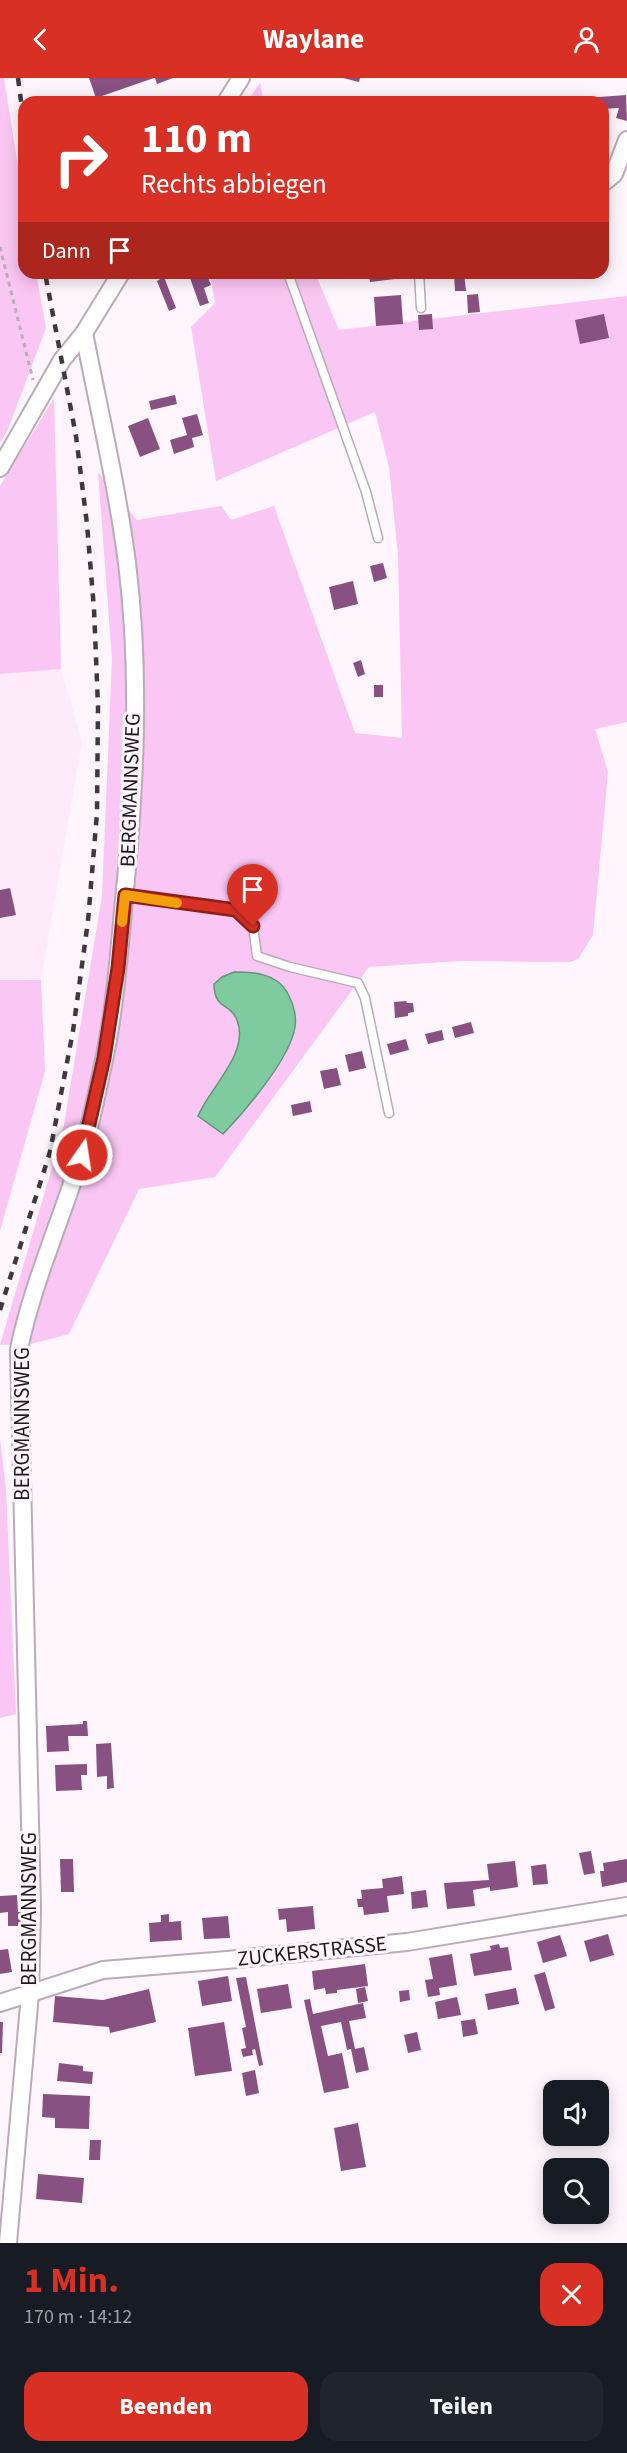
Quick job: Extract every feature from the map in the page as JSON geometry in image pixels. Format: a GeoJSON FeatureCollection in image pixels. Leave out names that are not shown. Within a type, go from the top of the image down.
{"type":"FeatureCollection","features":[{"type":"Feature","properties":{"kind":"street"},"geometry":{"type":"LineString","coordinates":[[230,96],[241,78]]}},
{"type":"Feature","properties":{"kind":"street"},"geometry":{"type":"LineString","coordinates":[[609,178],[614,174],[627,141]]}},
{"type":"Feature","properties":{"kind":"street"},"geometry":{"type":"LineString","coordinates":[[0,468],[62,360],[84,333],[117,279]]}},
{"type":"Feature","properties":{"kind":"street","name":"BERGMANNSWEG"},"geometry":{"type":"LineString","coordinates":[[8,2243],[30,1994],[32,1909],[19,1349],[28,1309],[82,1155],[94,1104],[104,1058],[118,968],[131,834],[134,729],[130,602],[120,512],[84,333]]}},
{"type":"Feature","properties":{"kind":"street","name":"ZUCKERSTRASSE"},"geometry":{"type":"LineString","coordinates":[[0,2002],[103,1970],[407,1942],[627,1906]]}},
{"type":"Feature","properties":{"kind":"lane"},"geometry":{"type":"LineString","coordinates":[[290,279],[366,492],[378,538]]}},
{"type":"Feature","properties":{"kind":"lane"},"geometry":{"type":"LineString","coordinates":[[420,279],[422,308]]}},
{"type":"Feature","properties":{"kind":"lane"},"geometry":{"type":"LineString","coordinates":[[125,895],[236,910],[253,926],[257,956],[291,968],[358,983],[365,998],[389,1113]]}},
{"type":"Feature","properties":{"kind":"path"},"geometry":{"type":"LineString","coordinates":[[0,247],[38,402]]}},
{"type":"Feature","properties":{"kind":"shaded area"},"geometry":{"type":"Polygon","coordinates":[[[0,78],[4,78],[18,167],[18,279],[37,279],[46,328],[8,429],[0,443],[0,78]]]}},
{"type":"Feature","properties":{"kind":"shaded area"},"geometry":{"type":"Polygon","coordinates":[[[260,83],[263,96],[251,96],[260,83]]]}},
{"type":"Feature","properties":{"kind":"shaded area"},"geometry":{"type":"Polygon","coordinates":[[[211,279],[318,279],[339,330],[627,296],[627,722],[595,729],[608,772],[593,935],[578,959],[570,962],[460,961],[369,967],[215,1177],[139,1189],[69,1334],[31,1344],[0,1345],[63,1130],[102,896],[112,659],[98,472],[137,520],[221,506],[231,520],[274,506],[355,733],[402,738],[398,555],[389,467],[375,412],[216,481],[191,327],[215,303],[211,279]]]}},
{"type":"Feature","properties":{"kind":"shaded area"},"geometry":{"type":"Polygon","coordinates":[[[54,398],[61,669],[0,674],[0,486],[54,398]]]}},
{"type":"Feature","properties":{"kind":"shaded area"},"geometry":{"type":"Polygon","coordinates":[[[61,669],[82,742],[41,980],[0,980],[0,674],[61,669]]]}},
{"type":"Feature","properties":{"kind":"shaded area"},"geometry":{"type":"Polygon","coordinates":[[[234,972],[256,973],[277,981],[291,1000],[295,1013],[295,1027],[285,1054],[276,1069],[223,1134],[198,1116],[227,1070],[238,1045],[240,1032],[237,1020],[217,998],[214,984],[222,977],[234,972]]]}},
{"type":"Feature","properties":{"kind":"shaded area"},"geometry":{"type":"Polygon","coordinates":[[[0,980],[41,980],[45,1071],[0,1231],[0,980]]]}},
{"type":"Feature","properties":{"kind":"shaded area"},"geometry":{"type":"Polygon","coordinates":[[[0,1439],[6,1489],[16,1714],[0,1718],[0,1439]]]}},
{"type":"Feature","properties":{"kind":"building"},"geometry":{"type":"Polygon","coordinates":[[[89,78],[154,78],[102,96],[95,96],[89,78]]]}},
{"type":"Feature","properties":{"kind":"building"},"geometry":{"type":"Polygon","coordinates":[[[155,78],[173,78],[157,84],[155,78]]]}},
{"type":"Feature","properties":{"kind":"building"},"geometry":{"type":"Polygon","coordinates":[[[343,78],[360,78],[359,82],[343,78]]]}},
{"type":"Feature","properties":{"kind":"building"},"geometry":{"type":"Polygon","coordinates":[[[626,95],[627,121],[616,118],[619,108],[609,109],[609,96],[626,95]]]}},
{"type":"Feature","properties":{"kind":"building"},"geometry":{"type":"Polygon","coordinates":[[[165,279],[176,308],[169,311],[157,281],[165,279]]]}},
{"type":"Feature","properties":{"kind":"building"},"geometry":{"type":"Polygon","coordinates":[[[190,279],[208,279],[211,285],[204,288],[209,303],[200,306],[190,279]]]}},
{"type":"Feature","properties":{"kind":"building"},"geometry":{"type":"Polygon","coordinates":[[[370,279],[395,279],[370,282],[370,279]]]}},
{"type":"Feature","properties":{"kind":"building"},"geometry":{"type":"Polygon","coordinates":[[[454,279],[465,279],[466,291],[455,291],[454,279]]]}},
{"type":"Feature","properties":{"kind":"building"},"geometry":{"type":"Polygon","coordinates":[[[478,294],[480,312],[468,313],[467,295],[478,294]]]}},
{"type":"Feature","properties":{"kind":"building"},"geometry":{"type":"Polygon","coordinates":[[[401,295],[403,324],[376,326],[374,297],[401,295]]]}},
{"type":"Feature","properties":{"kind":"building"},"geometry":{"type":"Polygon","coordinates":[[[432,314],[433,329],[419,330],[418,315],[432,314]]]}},
{"type":"Feature","properties":{"kind":"building"},"geometry":{"type":"Polygon","coordinates":[[[604,314],[609,338],[580,344],[575,320],[604,314]]]}},
{"type":"Feature","properties":{"kind":"building"},"geometry":{"type":"Polygon","coordinates":[[[175,395],[177,404],[151,410],[149,401],[175,395]]]}},
{"type":"Feature","properties":{"kind":"building"},"geometry":{"type":"Polygon","coordinates":[[[197,414],[203,435],[192,438],[194,447],[174,454],[170,440],[187,435],[182,418],[197,414]]]}},
{"type":"Feature","properties":{"kind":"building"},"geometry":{"type":"Polygon","coordinates":[[[148,418],[160,449],[140,457],[128,426],[148,418]]]}},
{"type":"Feature","properties":{"kind":"building"},"geometry":{"type":"Polygon","coordinates":[[[383,563],[387,578],[374,582],[370,566],[383,563]]]}},
{"type":"Feature","properties":{"kind":"building"},"geometry":{"type":"Polygon","coordinates":[[[353,581],[358,604],[334,610],[329,587],[353,581]]]}},
{"type":"Feature","properties":{"kind":"building"},"geometry":{"type":"Polygon","coordinates":[[[361,660],[365,674],[358,677],[353,663],[361,660]]]}},
{"type":"Feature","properties":{"kind":"building"},"geometry":{"type":"Polygon","coordinates":[[[374,685],[383,685],[383,697],[374,697],[374,685]]]}},
{"type":"Feature","properties":{"kind":"building"},"geometry":{"type":"Polygon","coordinates":[[[10,888],[16,915],[0,918],[0,890],[10,888]]]}},
{"type":"Feature","properties":{"kind":"building"},"geometry":{"type":"Polygon","coordinates":[[[394,1002],[413,1003],[414,1012],[408,1013],[408,1016],[395,1018],[394,1002]]]}},
{"type":"Feature","properties":{"kind":"building"},"geometry":{"type":"Polygon","coordinates":[[[471,1022],[474,1033],[455,1038],[452,1027],[471,1022]]]}},
{"type":"Feature","properties":{"kind":"building"},"geometry":{"type":"Polygon","coordinates":[[[442,1030],[444,1040],[428,1044],[425,1034],[442,1030]]]}},
{"type":"Feature","properties":{"kind":"building"},"geometry":{"type":"Polygon","coordinates":[[[406,1039],[409,1050],[390,1055],[387,1044],[406,1039]]]}},
{"type":"Feature","properties":{"kind":"building"},"geometry":{"type":"Polygon","coordinates":[[[362,1051],[366,1068],[349,1072],[345,1055],[362,1051]]]}},
{"type":"Feature","properties":{"kind":"building"},"geometry":{"type":"Polygon","coordinates":[[[337,1068],[341,1085],[324,1089],[320,1071],[337,1068]]]}},
{"type":"Feature","properties":{"kind":"building"},"geometry":{"type":"Polygon","coordinates":[[[310,1101],[312,1112],[293,1116],[291,1105],[310,1101]]]}},
{"type":"Feature","properties":{"kind":"building"},"geometry":{"type":"Polygon","coordinates":[[[83,1721],[87,1721],[88,1736],[68,1736],[69,1751],[47,1752],[46,1726],[83,1724],[83,1721]]]}},
{"type":"Feature","properties":{"kind":"building"},"geometry":{"type":"Polygon","coordinates":[[[111,1743],[114,1788],[107,1789],[107,1776],[97,1777],[96,1744],[111,1743]]]}},
{"type":"Feature","properties":{"kind":"building"},"geometry":{"type":"Polygon","coordinates":[[[87,1764],[87,1775],[81,1775],[82,1790],[56,1791],[55,1765],[87,1764]]]}},
{"type":"Feature","properties":{"kind":"building"},"geometry":{"type":"Polygon","coordinates":[[[591,1851],[595,1873],[584,1875],[579,1853],[591,1851]]]}},
{"type":"Feature","properties":{"kind":"building"},"geometry":{"type":"Polygon","coordinates":[[[60,1859],[73,1859],[74,1892],[61,1892],[60,1859]]]}},
{"type":"Feature","properties":{"kind":"building"},"geometry":{"type":"Polygon","coordinates":[[[627,1859],[627,1882],[602,1887],[600,1871],[604,1871],[603,1863],[627,1859]]]}},
{"type":"Feature","properties":{"kind":"building"},"geometry":{"type":"Polygon","coordinates":[[[515,1861],[518,1887],[490,1891],[490,1887],[473,1890],[475,1906],[447,1909],[444,1883],[489,1880],[487,1864],[515,1861]]]}},
{"type":"Feature","properties":{"kind":"building"},"geometry":{"type":"Polygon","coordinates":[[[546,1864],[548,1884],[533,1885],[531,1866],[546,1864]]]}},
{"type":"Feature","properties":{"kind":"building"},"geometry":{"type":"Polygon","coordinates":[[[402,1876],[404,1894],[387,1896],[389,1912],[364,1915],[363,1907],[358,1907],[357,1899],[362,1899],[361,1890],[383,1888],[382,1879],[402,1876]]]}},
{"type":"Feature","properties":{"kind":"building"},"geometry":{"type":"Polygon","coordinates":[[[426,1890],[428,1907],[412,1909],[411,1892],[426,1890]]]}},
{"type":"Feature","properties":{"kind":"building"},"geometry":{"type":"Polygon","coordinates":[[[17,1895],[18,1912],[21,1911],[21,1926],[8,1926],[8,1912],[0,1913],[0,1896],[17,1895]]]}},
{"type":"Feature","properties":{"kind":"building"},"geometry":{"type":"Polygon","coordinates":[[[313,1906],[315,1929],[287,1932],[286,1919],[279,1920],[278,1909],[313,1906]]]}},
{"type":"Feature","properties":{"kind":"building"},"geometry":{"type":"Polygon","coordinates":[[[169,1914],[169,1922],[181,1921],[182,1940],[150,1942],[149,1923],[161,1922],[161,1915],[169,1914]]]}},
{"type":"Feature","properties":{"kind":"building"},"geometry":{"type":"Polygon","coordinates":[[[228,1916],[230,1938],[204,1939],[202,1918],[228,1916]]]}},
{"type":"Feature","properties":{"kind":"building"},"geometry":{"type":"Polygon","coordinates":[[[608,1934],[614,1955],[590,1962],[584,1941],[608,1934]]]}},
{"type":"Feature","properties":{"kind":"building"},"geometry":{"type":"Polygon","coordinates":[[[560,1935],[567,1956],[543,1963],[537,1942],[560,1935]]]}},
{"type":"Feature","properties":{"kind":"building"},"geometry":{"type":"Polygon","coordinates":[[[499,1944],[500,1948],[508,1947],[512,1970],[474,1976],[470,1954],[491,1950],[490,1946],[499,1944]]]}},
{"type":"Feature","properties":{"kind":"building"},"geometry":{"type":"Polygon","coordinates":[[[8,1949],[12,1972],[0,1974],[0,1950],[8,1949]]]}},
{"type":"Feature","properties":{"kind":"building"},"geometry":{"type":"Polygon","coordinates":[[[452,1954],[457,1985],[439,1988],[440,1995],[428,1997],[425,1980],[433,1979],[429,1958],[452,1954]]]}},
{"type":"Feature","properties":{"kind":"building"},"geometry":{"type":"Polygon","coordinates":[[[365,1964],[368,1986],[337,1990],[337,1993],[326,1994],[325,1988],[314,1990],[312,1971],[365,1964]]]}},
{"type":"Feature","properties":{"kind":"building"},"geometry":{"type":"Polygon","coordinates":[[[545,1972],[555,2008],[545,2011],[534,1975],[545,1972]]]}},
{"type":"Feature","properties":{"kind":"building"},"geometry":{"type":"Polygon","coordinates":[[[228,1976],[232,2001],[202,2006],[198,1981],[228,1976]]]}},
{"type":"Feature","properties":{"kind":"building"},"geometry":{"type":"Polygon","coordinates":[[[246,1977],[263,2065],[259,2066],[255,2049],[252,2050],[253,2055],[243,2057],[241,2049],[246,2048],[242,2028],[246,2027],[236,1978],[246,1977]]]}},
{"type":"Feature","properties":{"kind":"building"},"geometry":{"type":"Polygon","coordinates":[[[288,1984],[292,2008],[261,2013],[257,1989],[288,1984]]]}},
{"type":"Feature","properties":{"kind":"building"},"geometry":{"type":"Polygon","coordinates":[[[365,1987],[368,2001],[358,2003],[356,1989],[365,1987]]]}},
{"type":"Feature","properties":{"kind":"building"},"geometry":{"type":"Polygon","coordinates":[[[516,1988],[519,2004],[488,2010],[485,1994],[516,1988]]]}},
{"type":"Feature","properties":{"kind":"building"},"geometry":{"type":"Polygon","coordinates":[[[149,1989],[156,2022],[110,2033],[109,2027],[53,2022],[55,1996],[103,2000],[149,1989]]]}},
{"type":"Feature","properties":{"kind":"building"},"geometry":{"type":"Polygon","coordinates":[[[409,1990],[410,2000],[400,2002],[399,1991],[409,1990]]]}},
{"type":"Feature","properties":{"kind":"building"},"geometry":{"type":"Polygon","coordinates":[[[457,1997],[461,2015],[438,2019],[435,2002],[457,1997]]]}},
{"type":"Feature","properties":{"kind":"building"},"geometry":{"type":"Polygon","coordinates":[[[310,1999],[313,2014],[363,2003],[366,2018],[349,2021],[355,2049],[364,2047],[369,2070],[356,2073],[351,2049],[347,2050],[341,2022],[321,2026],[328,2056],[342,2053],[349,2088],[324,2093],[304,2000],[310,1999]]]}},
{"type":"Feature","properties":{"kind":"building"},"geometry":{"type":"Polygon","coordinates":[[[475,2019],[478,2034],[463,2037],[461,2021],[475,2019]]]}},
{"type":"Feature","properties":{"kind":"building"},"geometry":{"type":"Polygon","coordinates":[[[0,2022],[3,2022],[2,2053],[0,2053],[0,2022]]]}},
{"type":"Feature","properties":{"kind":"building"},"geometry":{"type":"Polygon","coordinates":[[[224,2022],[232,2071],[195,2076],[188,2028],[224,2022]]]}},
{"type":"Feature","properties":{"kind":"building"},"geometry":{"type":"Polygon","coordinates":[[[417,2032],[421,2050],[408,2053],[404,2035],[417,2032]]]}},
{"type":"Feature","properties":{"kind":"building"},"geometry":{"type":"Polygon","coordinates":[[[59,2063],[83,2066],[83,2071],[93,2072],[92,2084],[57,2081],[59,2063]]]}},
{"type":"Feature","properties":{"kind":"building"},"geometry":{"type":"Polygon","coordinates":[[[255,2070],[259,2093],[246,2096],[242,2073],[255,2070]]]}},
{"type":"Feature","properties":{"kind":"building"},"geometry":{"type":"Polygon","coordinates":[[[43,2094],[90,2096],[89,2129],[55,2128],[55,2118],[42,2117],[43,2094]]]}},
{"type":"Feature","properties":{"kind":"building"},"geometry":{"type":"Polygon","coordinates":[[[358,2123],[366,2167],[341,2171],[334,2128],[358,2123]]]}},
{"type":"Feature","properties":{"kind":"building"},"geometry":{"type":"Polygon","coordinates":[[[90,2140],[101,2140],[100,2160],[89,2160],[90,2140]]]}},
{"type":"Feature","properties":{"kind":"building"},"geometry":{"type":"Polygon","coordinates":[[[38,2174],[84,2178],[82,2203],[36,2199],[38,2174]]]}},
{"type":"Feature","properties":{"kind":"railway"},"geometry":{"type":"LineString","coordinates":[[18,78],[20,96]]}},
{"type":"Feature","properties":{"kind":"railway"},"geometry":{"type":"LineString","coordinates":[[0,1310],[50,1152],[73,1031],[88,921],[97,813],[98,706],[94,609],[87,524],[76,436],[46,279]]}},
{"type":"Feature","properties":{"kind":"slow traffic"},"geometry":{"type":"LineString","coordinates":[[122,922],[125,895],[177,903]]}},
{"type":"Feature","properties":{"kind":"route"},"geometry":{"type":"LineString","coordinates":[[82,1155],[104,1058],[118,968],[125,895],[236,910],[253,926]]}}]}
